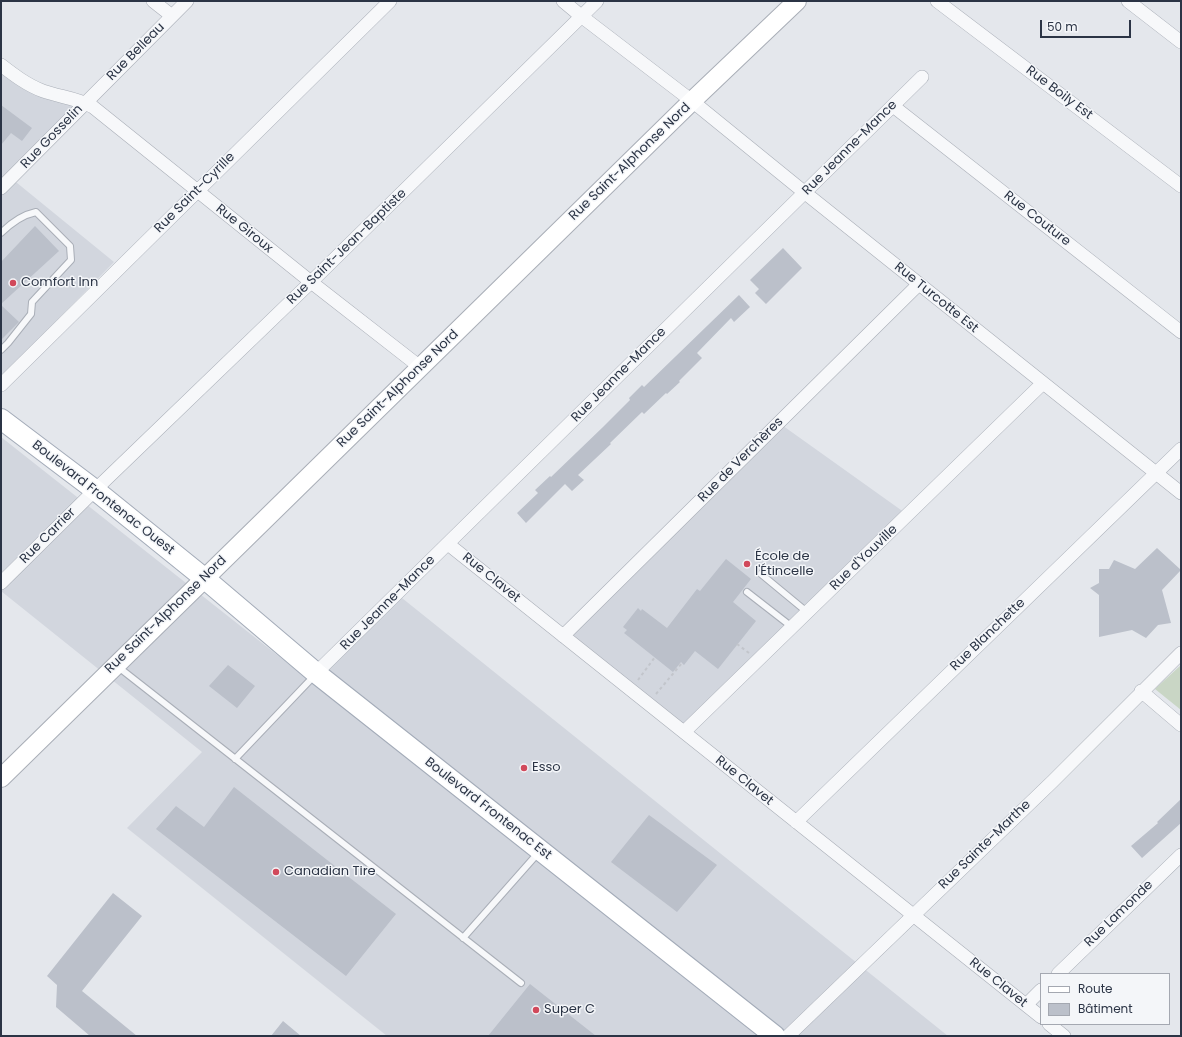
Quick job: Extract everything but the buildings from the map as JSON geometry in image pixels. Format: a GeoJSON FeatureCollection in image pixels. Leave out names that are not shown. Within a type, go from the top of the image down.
{"type":"FeatureCollection","features":[{"type":"Feature","properties":{"kind":"main road","name":"Rue Saint-Alphonse Nord"},"geometry":{"type":"LineString","coordinates":[[1,778],[692,101],[797,1]]}},
{"type":"Feature","properties":{"kind":"main road","name":"Boulevard Frontenac Ouest"},"geometry":{"type":"LineString","coordinates":[[1,419],[95,490],[204,578]]}},
{"type":"Feature","properties":{"kind":"main road","name":"Boulevard Frontenac Est"},"geometry":{"type":"LineString","coordinates":[[204,578],[316,673],[775,1036]]}},
{"type":"Feature","properties":{"kind":"street"},"geometry":{"type":"LineString","coordinates":[[153,1],[172,16]]}},
{"type":"Feature","properties":{"kind":"street","name":"Rue Belleau"},"geometry":{"type":"LineString","coordinates":[[85,102],[187,1]]}},
{"type":"Feature","properties":{"kind":"street","name":"Rue Saint-Cyrille"},"geometry":{"type":"LineString","coordinates":[[1,385],[390,1]]}},
{"type":"Feature","properties":{"kind":"street","name":"Rue Turcotte Est"},"geometry":{"type":"LineString","coordinates":[[563,1],[692,101],[1181,493]]}},
{"type":"Feature","properties":{"kind":"street","name":"Rue Saint-Jean-Baptiste"},"geometry":{"type":"LineString","coordinates":[[95,490],[311,282],[597,1]]}},
{"type":"Feature","properties":{"kind":"street","name":"Rue Boily Est"},"geometry":{"type":"LineString","coordinates":[[937,1],[1181,186]]}},
{"type":"Feature","properties":{"kind":"street"},"geometry":{"type":"LineString","coordinates":[[1128,1],[1181,42]]}},
{"type":"Feature","properties":{"kind":"street","name":"Rue Giroux"},"geometry":{"type":"LineString","coordinates":[[1,64],[32,86],[56,95],[85,102],[93,107],[196,191],[420,367]]}},
{"type":"Feature","properties":{"kind":"street","name":"Rue Jeanne-Mance"},"geometry":{"type":"LineString","coordinates":[[316,673],[922,77]]}},
{"type":"Feature","properties":{"kind":"street","name":"Rue Gosselin"},"geometry":{"type":"LineString","coordinates":[[1,188],[85,102]]}},
{"type":"Feature","properties":{"kind":"street","name":"Rue Couture"},"geometry":{"type":"LineString","coordinates":[[893,106],[1181,332]]}},
{"type":"Feature","properties":{"kind":"street","name":"Rue de Verchères"},"geometry":{"type":"LineString","coordinates":[[563,636],[919,284]]}},
{"type":"Feature","properties":{"kind":"street","name":"Rue d'Youville"},"geometry":{"type":"LineString","coordinates":[[684,732],[1043,383]]}},
{"type":"Feature","properties":{"kind":"street","name":"Rue Blanchette"},"geometry":{"type":"LineString","coordinates":[[796,822],[1181,449]]}},
{"type":"Feature","properties":{"kind":"street","name":"Rue Carrier"},"geometry":{"type":"LineString","coordinates":[[1,583],[95,490]]}},
{"type":"Feature","properties":{"kind":"street","name":"Rue Clavet"},"geometry":{"type":"LineString","coordinates":[[448,544],[1040,1016]]}},
{"type":"Feature","properties":{"kind":"street","name":"Rue Sainte-Marthe"},"geometry":{"type":"LineString","coordinates":[[788,1036],[1053,781],[1181,653]]}},
{"type":"Feature","properties":{"kind":"street"},"geometry":{"type":"LineString","coordinates":[[1142,691],[1181,725]]}},
{"type":"Feature","properties":{"kind":"street","name":"Rue Lamonde"},"geometry":{"type":"LineString","coordinates":[[1059,973],[1181,855]]}},
{"type":"Feature","properties":{"kind":"street"},"geometry":{"type":"LineString","coordinates":[[1026,1005],[1040,991]]}},
{"type":"Feature","properties":{"kind":"street"},"geometry":{"type":"LineString","coordinates":[[1050,1025],[1064,1036]]}},
{"type":"Feature","properties":{"kind":"lane"},"geometry":{"type":"LineString","coordinates":[[1,233],[24,215],[36,212],[70,246],[71,260],[32,302],[31,314],[1,350]]}},
{"type":"Feature","properties":{"kind":"lane"},"geometry":{"type":"LineString","coordinates":[[761,574],[808,612]]}},
{"type":"Feature","properties":{"kind":"lane"},"geometry":{"type":"LineString","coordinates":[[747,592],[792,628]]}},
{"type":"Feature","properties":{"kind":"lane"},"geometry":{"type":"LineString","coordinates":[[115,665],[521,983]]}},
{"type":"Feature","properties":{"kind":"lane"},"geometry":{"type":"LineString","coordinates":[[235,759],[316,673]]}},
{"type":"Feature","properties":{"kind":"lane"},"geometry":{"type":"LineString","coordinates":[[463,938],[540,850]]}},
{"type":"Feature","properties":{"kind":"path"},"geometry":{"type":"LineString","coordinates":[[630,690],[655,657]]}},
{"type":"Feature","properties":{"kind":"path"},"geometry":{"type":"LineString","coordinates":[[648,704],[682,663]]}},
{"type":"Feature","properties":{"kind":"shaded area"},"geometry":{"type":"Polygon","coordinates":[[[1,65],[21,79],[85,103],[11,178],[114,262],[1,377],[1,65]]]}},
{"type":"Feature","properties":{"kind":"shaded area","name":"École de l'Étincelle"},"geometry":{"type":"Polygon","coordinates":[[[779,423],[908,515],[684,732],[563,636],[779,423]]]}},
{"type":"Feature","properties":{"kind":"shaded area"},"geometry":{"type":"Polygon","coordinates":[[[1,437],[760,1036],[387,1036],[127,828],[202,752],[1,591],[1,437]]]}},
{"type":"Feature","properties":{"kind":"shaded area"},"geometry":{"type":"Polygon","coordinates":[[[397,594],[948,1036],[785,1036],[319,670],[397,594]]]}},
{"type":"Feature","properties":{"kind":"green space"},"geometry":{"type":"Polygon","coordinates":[[[1181,665],[1181,710],[1155,689],[1181,665]]]}},
{"type":"Feature","properties":{"kind":"place","name":"Comfort Inn"},"geometry":{"type":"Point","coordinates":[13,283]}},
{"type":"Feature","properties":{"kind":"place","name":"École de l'Étincelle"},"geometry":{"type":"Point","coordinates":[747,564]}},
{"type":"Feature","properties":{"kind":"place","name":"Esso"},"geometry":{"type":"Point","coordinates":[524,768]}},
{"type":"Feature","properties":{"kind":"place","name":"Canadian Tire"},"geometry":{"type":"Point","coordinates":[276,872]}},
{"type":"Feature","properties":{"kind":"place","name":"Super C"},"geometry":{"type":"Point","coordinates":[536,1010]}}]}
